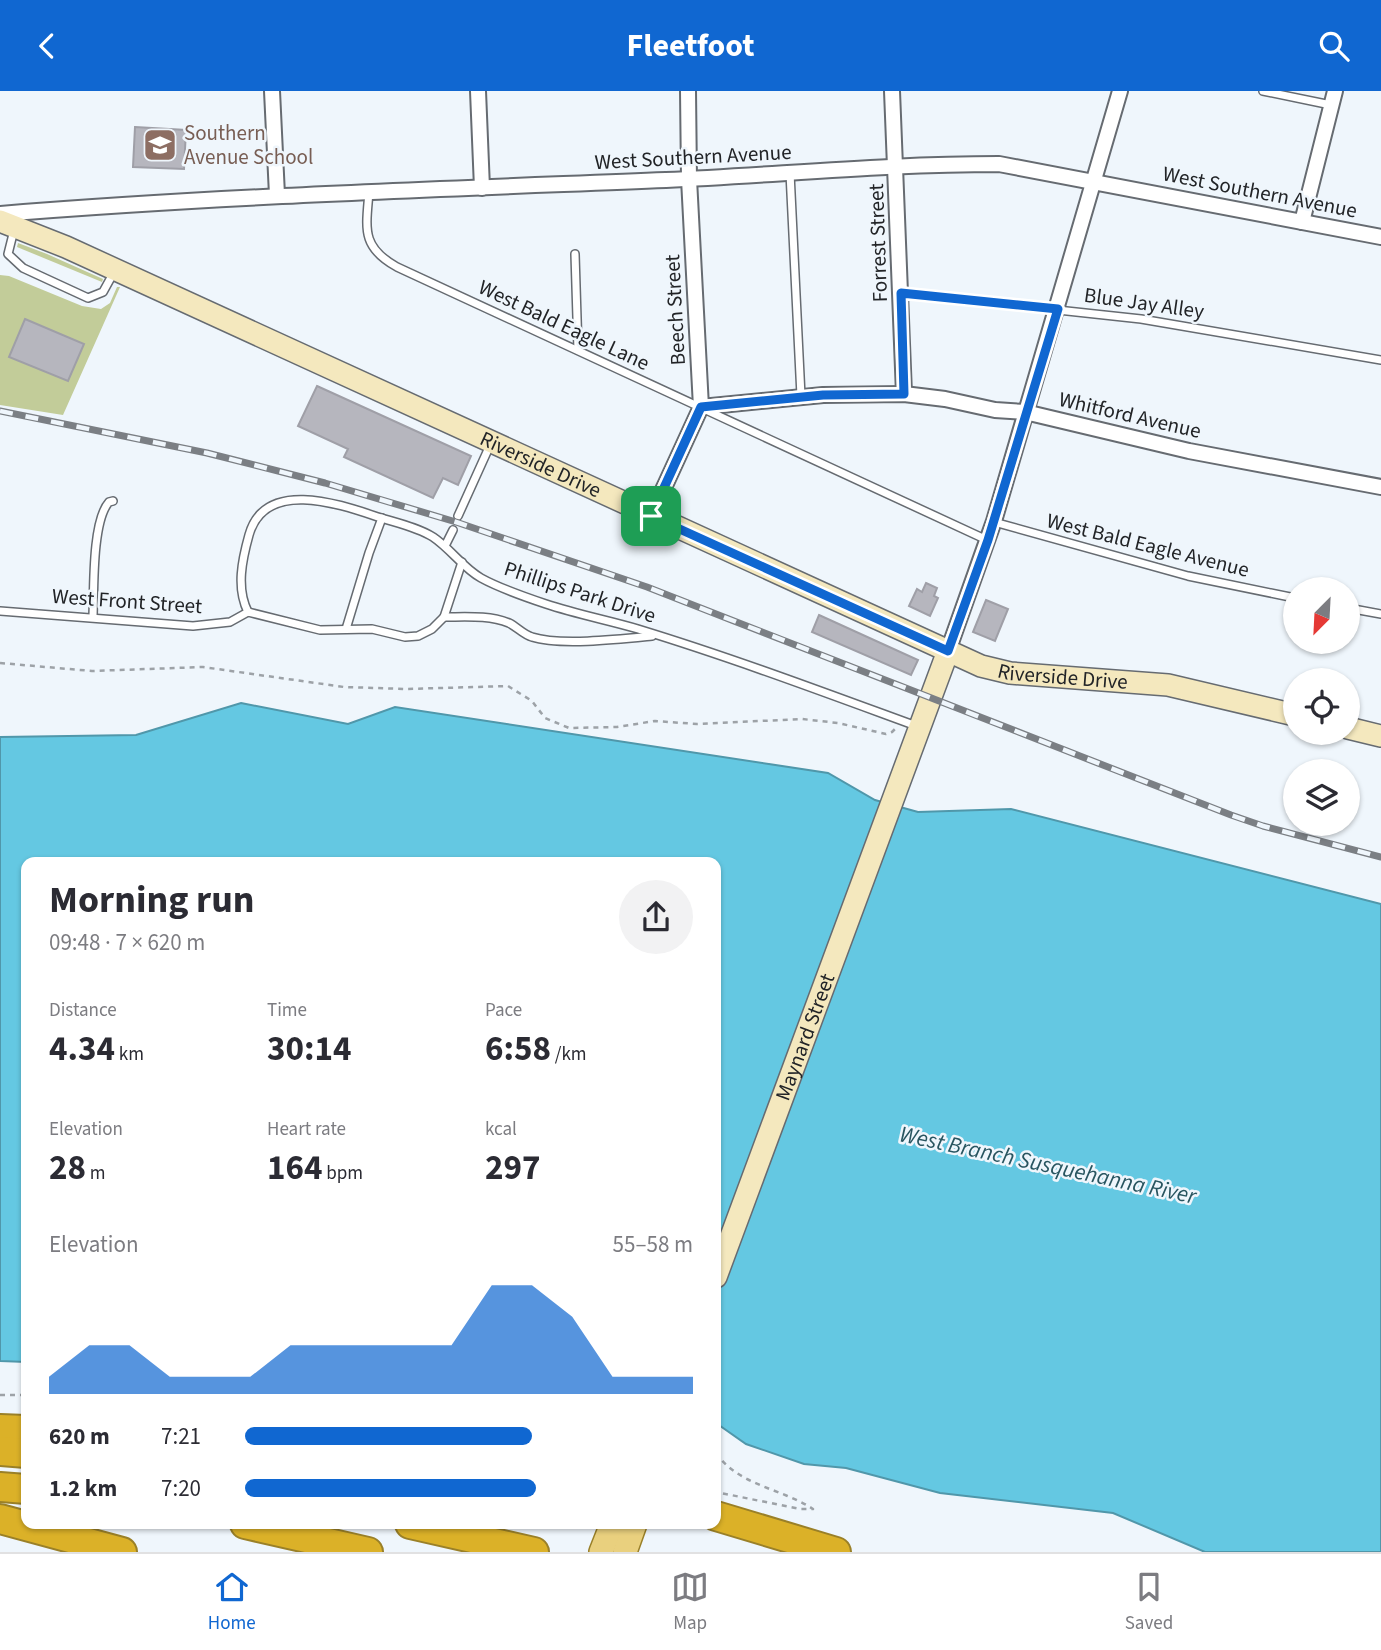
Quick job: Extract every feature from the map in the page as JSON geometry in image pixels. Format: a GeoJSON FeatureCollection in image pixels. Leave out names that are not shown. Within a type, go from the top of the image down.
{"type":"FeatureCollection","features":[{"type":"Feature","properties":{"kind":"highway"},"geometry":{"type":"LineString","coordinates":[[0,1429],[21,1430]]}},
{"type":"Feature","properties":{"kind":"highway"},"geometry":{"type":"LineString","coordinates":[[0,1451],[21,1453]]}},
{"type":"Feature","properties":{"kind":"highway"},"geometry":{"type":"LineString","coordinates":[[0,1487],[21,1489]]}},
{"type":"Feature","properties":{"kind":"highway"},"geometry":{"type":"LineString","coordinates":[[721,1518],[836,1552]]}},
{"type":"Feature","properties":{"kind":"highway"},"geometry":{"type":"LineString","coordinates":[[0,1519],[21,1525]]}},
{"type":"Feature","properties":{"kind":"highway"},"geometry":{"type":"LineString","coordinates":[[37,1529],[122,1552]]}},
{"type":"Feature","properties":{"kind":"highway"},"geometry":{"type":"LineString","coordinates":[[267,1529],[368,1552]]}},
{"type":"Feature","properties":{"kind":"highway"},"geometry":{"type":"LineString","coordinates":[[432,1529],[534,1552]]}},
{"type":"Feature","properties":{"kind":"main road","name":"Riverside Drive"},"geometry":{"type":"LineString","coordinates":[[5,220],[981,666],[1010,673],[1168,685],[1283,712]]}},
{"type":"Feature","properties":{"kind":"main road","name":"Maynard Street"},"geometry":{"type":"LineString","coordinates":[[721,1263],[948,651]]}},
{"type":"Feature","properties":{"kind":"main road"},"geometry":{"type":"LineString","coordinates":[[1360,731],[1381,736]]}},
{"type":"Feature","properties":{"kind":"main road"},"geometry":{"type":"LineString","coordinates":[[601,1552],[610,1529]]}},
{"type":"Feature","properties":{"kind":"main road"},"geometry":{"type":"LineString","coordinates":[[625,1552],[633,1529]]}},
{"type":"Feature","properties":{"kind":"street"},"geometry":{"type":"LineString","coordinates":[[272,91],[277,195]]}},
{"type":"Feature","properties":{"kind":"street"},"geometry":{"type":"LineString","coordinates":[[478,91],[482,188]]}},
{"type":"Feature","properties":{"kind":"street","name":"Beech Street"},"geometry":{"type":"LineString","coordinates":[[651,516],[701,407],[689,179],[688,91]]}},
{"type":"Feature","properties":{"kind":"street","name":"Forrest Street"},"geometry":{"type":"LineString","coordinates":[[892,91],[904,394]]}},
{"type":"Feature","properties":{"kind":"street"},"geometry":{"type":"LineString","coordinates":[[948,651],[994,521],[1120,91]]}},
{"type":"Feature","properties":{"kind":"street"},"geometry":{"type":"LineString","coordinates":[[1302,222],[1334,98]]}},
{"type":"Feature","properties":{"kind":"street","name":"West Southern Avenue"},"geometry":{"type":"LineString","coordinates":[[5,220],[277,195],[999,164],[1381,237]]}},
{"type":"Feature","properties":{"kind":"street","name":"Whitford Avenue"},"geometry":{"type":"LineString","coordinates":[[701,407],[801,396],[904,394],[945,399],[995,410],[1026,412],[1189,451],[1381,487]]}},
{"type":"Feature","properties":{"kind":"lane"},"geometry":{"type":"LineString","coordinates":[[1263,91],[1334,98]]}},
{"type":"Feature","properties":{"kind":"lane"},"geometry":{"type":"LineString","coordinates":[[790,173],[801,396]]}},
{"type":"Feature","properties":{"kind":"lane","name":"West Bald Eagle Lane"},"geometry":{"type":"LineString","coordinates":[[369,192],[369,239],[382,258],[988,540]]}},
{"type":"Feature","properties":{"kind":"lane"},"geometry":{"type":"LineString","coordinates":[[5,220],[8,254],[23,268],[88,298],[103,292],[115,270]]}},
{"type":"Feature","properties":{"kind":"lane"},"geometry":{"type":"LineString","coordinates":[[575,254],[578,350]]}},
{"type":"Feature","properties":{"kind":"lane","name":"Blue Jay Alley"},"geometry":{"type":"LineString","coordinates":[[901,293],[1058,309],[1202,328],[1381,360]]}},
{"type":"Feature","properties":{"kind":"lane"},"geometry":{"type":"LineString","coordinates":[[458,516],[491,443]]}},
{"type":"Feature","properties":{"kind":"lane","name":"Phillips Park Drive"},"geometry":{"type":"LineString","coordinates":[[248,612],[241,595],[245,550],[252,524],[264,509],[290,500],[315,500],[382,518],[431,536],[472,573],[546,604],[656,635],[920,727]]}},
{"type":"Feature","properties":{"kind":"lane"},"geometry":{"type":"LineString","coordinates":[[93,616],[96,541],[103,511],[109,502],[113,501]]}},
{"type":"Feature","properties":{"kind":"lane"},"geometry":{"type":"LineString","coordinates":[[346,629],[382,518]]}},
{"type":"Feature","properties":{"kind":"lane","name":"West Bald Eagle Avenue"},"geometry":{"type":"LineString","coordinates":[[994,521],[1149,566],[1283,595]]}},
{"type":"Feature","properties":{"kind":"lane"},"geometry":{"type":"LineString","coordinates":[[445,546],[453,530]]}},
{"type":"Feature","properties":{"kind":"lane"},"geometry":{"type":"LineString","coordinates":[[248,612],[320,630],[372,629],[405,638],[418,636],[432,629],[444,617],[462,562]]}},
{"type":"Feature","properties":{"kind":"lane"},"geometry":{"type":"LineString","coordinates":[[1360,610],[1381,614]]}},
{"type":"Feature","properties":{"kind":"lane","name":"West Front Street"},"geometry":{"type":"LineString","coordinates":[[0,611],[93,616],[193,626],[230,622],[248,612]]}},
{"type":"Feature","properties":{"kind":"lane"},"geometry":{"type":"LineString","coordinates":[[444,617],[495,618],[513,625],[530,637],[550,640],[617,639],[656,635]]}},
{"type":"Feature","properties":{"kind":"path"},"geometry":{"type":"LineString","coordinates":[[0,663],[92,671],[203,667],[344,687],[407,689],[508,686],[531,701],[545,717],[569,728],[617,727],[655,722],[697,724],[802,719],[838,723],[886,734],[896,727]]}},
{"type":"Feature","properties":{"kind":"path"},"geometry":{"type":"LineString","coordinates":[[0,1395],[21,1395]]}},
{"type":"Feature","properties":{"kind":"path"},"geometry":{"type":"LineString","coordinates":[[721,1459],[746,1479],[793,1497],[813,1509],[800,1509],[721,1493]]}},
{"type":"Feature","properties":{"kind":"green space"},"geometry":{"type":"Polygon","coordinates":[[[18,243],[103,279],[102,282],[17,247],[18,243]]]}},
{"type":"Feature","properties":{"kind":"green space"},"geometry":{"type":"Polygon","coordinates":[[[0,275],[9,276],[82,306],[101,309],[110,303],[117,287],[120,287],[63,415],[0,405],[0,275]]]}},
{"type":"Feature","properties":{"kind":"water","name":"West Branch Susquehanna River"},"geometry":{"type":"Polygon","coordinates":[[[241,703],[348,724],[395,707],[828,773],[875,800],[918,812],[1011,809],[1381,904],[1381,1552],[1205,1552],[1113,1513],[940,1493],[846,1468],[804,1464],[746,1444],[721,1426],[721,857],[21,857],[21,1362],[0,1361],[0,737],[136,735],[241,703]]]}},
{"type":"Feature","properties":{"kind":"building","name":"Southern Avenue School"},"geometry":{"type":"Polygon","coordinates":[[[135,127],[186,130],[184,169],[133,167],[135,127]]]}},
{"type":"Feature","properties":{"kind":"building"},"geometry":{"type":"Polygon","coordinates":[[[25,319],[84,344],[68,381],[9,357],[25,319]]]}},
{"type":"Feature","properties":{"kind":"building"},"geometry":{"type":"Polygon","coordinates":[[[317,386],[471,456],[458,485],[443,478],[433,498],[344,457],[348,449],[298,426],[317,386]]]}},
{"type":"Feature","properties":{"kind":"building"},"geometry":{"type":"Polygon","coordinates":[[[926,583],[937,588],[934,596],[938,598],[930,616],[909,606],[917,589],[922,592],[926,583]]]}},
{"type":"Feature","properties":{"kind":"building"},"geometry":{"type":"Polygon","coordinates":[[[986,600],[1008,609],[995,641],[973,632],[986,600]]]}},
{"type":"Feature","properties":{"kind":"building"},"geometry":{"type":"Polygon","coordinates":[[[819,615],[918,660],[911,675],[812,632],[819,615]]]}},
{"type":"Feature","properties":{"kind":"railway"},"geometry":{"type":"LineString","coordinates":[[0,411],[207,453],[325,483],[456,522],[647,587],[1231,815],[1381,857]]}},
{"type":"Feature","properties":{"kind":"place","name":"Southern Avenue School"},"geometry":{"type":"Point","coordinates":[160,145]}},
{"type":"Feature","properties":{"kind":"route"},"geometry":{"type":"LineString","coordinates":[[901,293],[1058,309],[988,540],[948,651],[651,516],[701,407],[823,395],[904,394],[901,293]]}}]}
